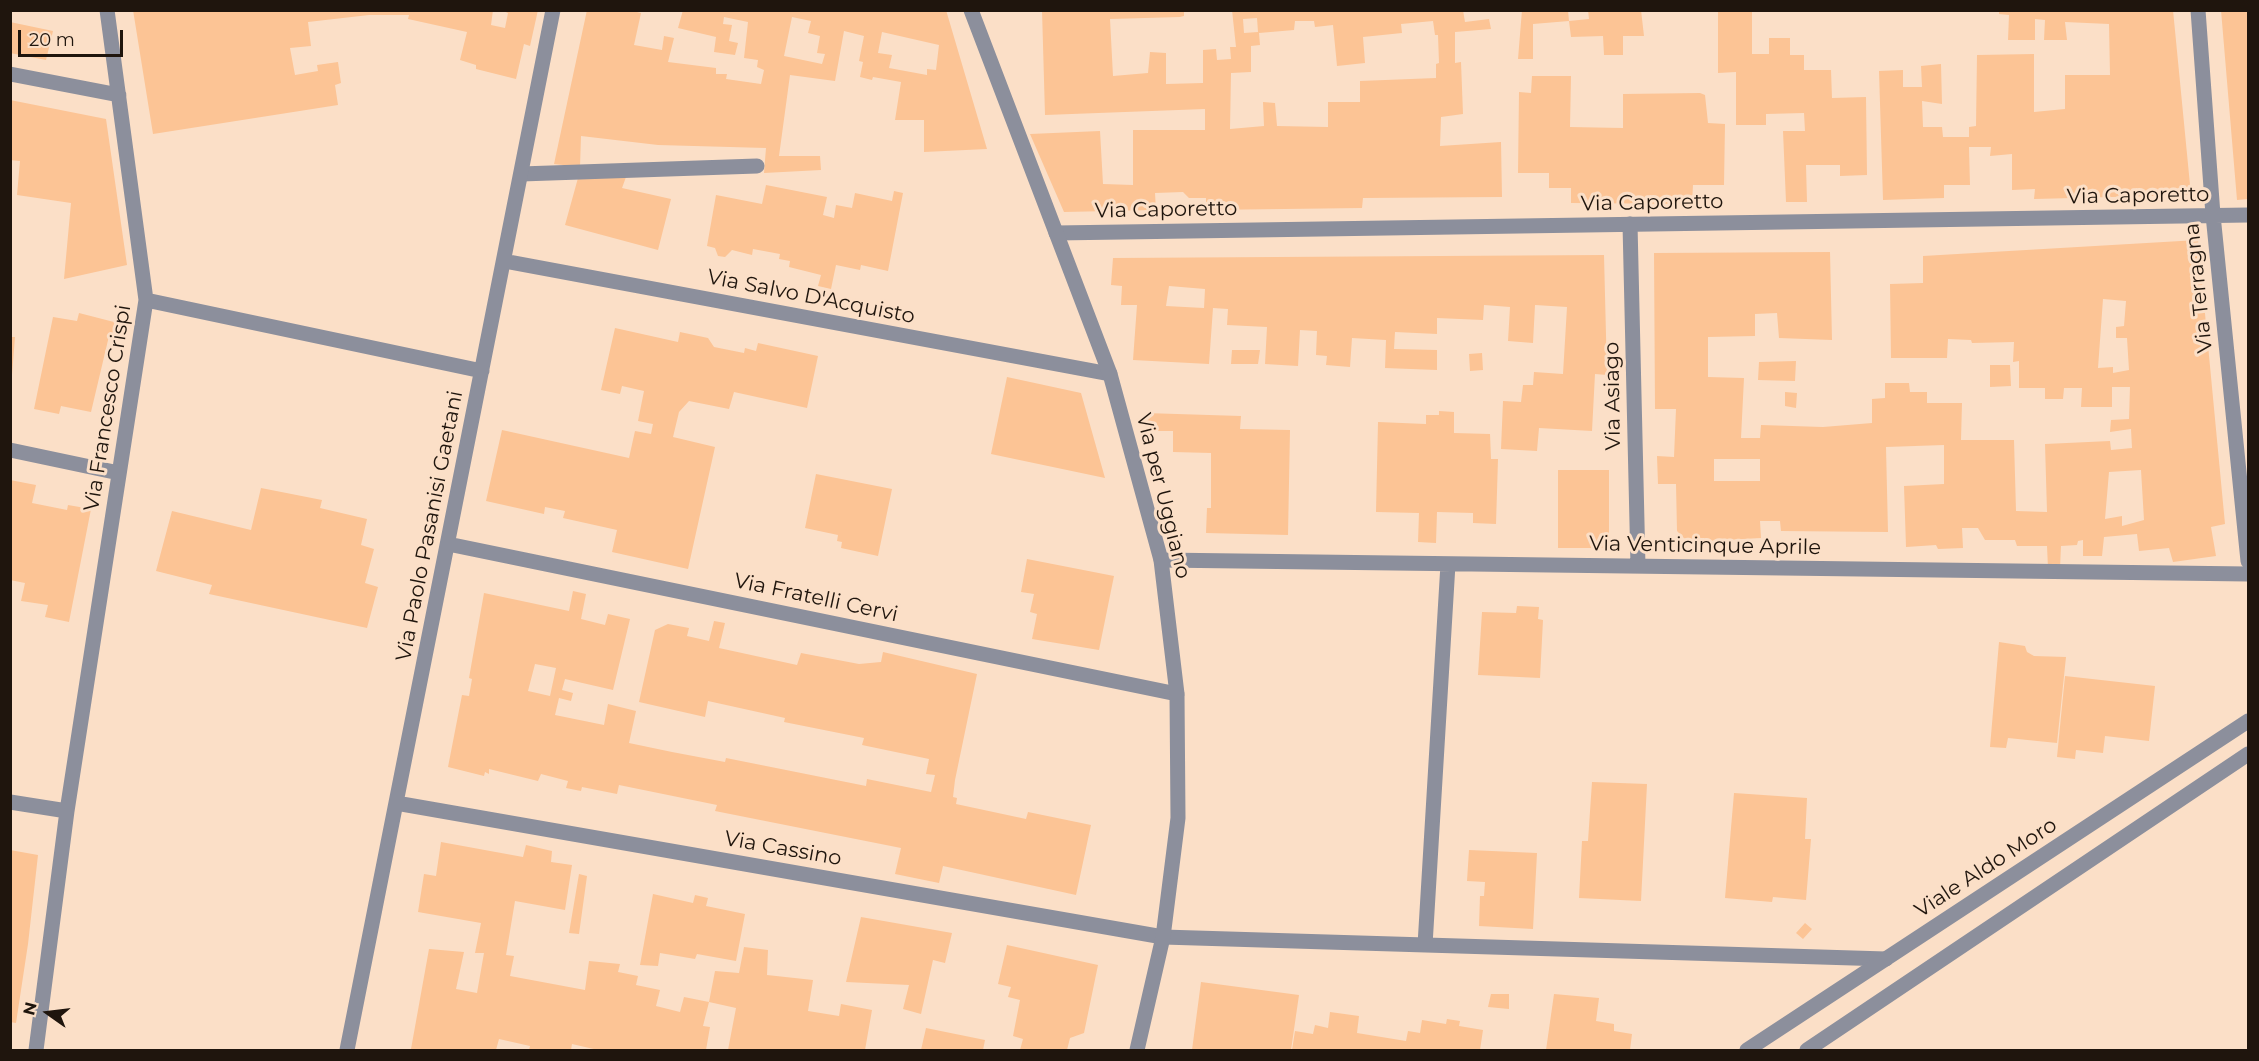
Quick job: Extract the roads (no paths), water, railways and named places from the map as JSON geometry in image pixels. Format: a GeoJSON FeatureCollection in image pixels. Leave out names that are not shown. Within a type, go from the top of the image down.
{"type":"FeatureCollection","features":[{"type":"Feature","properties":{"kind":"street","name":"Via Francesco Crispi"},"geometry":{"type":"LineString","coordinates":[[36,1050],[67,811],[146,300],[107,10]]}},
{"type":"Feature","properties":{"kind":"street","name":"Via Paolo Pasanisi Gaetani"},"geometry":{"type":"LineString","coordinates":[[347,1050],[553,10]]}},
{"type":"Feature","properties":{"kind":"street","name":"Via per Uggiano"},"geometry":{"type":"LineString","coordinates":[[971,10],[1110,374],[1161,560],[1177,694],[1178,818],[1163,937],[1137,1050]]}},
{"type":"Feature","properties":{"kind":"street","name":"Via Terragna"},"geometry":{"type":"LineString","coordinates":[[2198,10],[2213,216],[2248,561]]}},
{"type":"Feature","properties":{"kind":"street"},"geometry":{"type":"LineString","coordinates":[[10,75],[118,95]]}},
{"type":"Feature","properties":{"kind":"street"},"geometry":{"type":"LineString","coordinates":[[521,174],[757,165]]}},
{"type":"Feature","properties":{"kind":"street","name":"Via Caporetto"},"geometry":{"type":"LineString","coordinates":[[1056,233],[2248,215]]}},
{"type":"Feature","properties":{"kind":"street","name":"Via Asiago"},"geometry":{"type":"LineString","coordinates":[[1630,224],[1638,566]]}},
{"type":"Feature","properties":{"kind":"street","name":"Via Salvo D'Acquisto"},"geometry":{"type":"LineString","coordinates":[[504,261],[1110,374]]}},
{"type":"Feature","properties":{"kind":"street"},"geometry":{"type":"LineString","coordinates":[[146,300],[482,370]]}},
{"type":"Feature","properties":{"kind":"street"},"geometry":{"type":"LineString","coordinates":[[10,450],[119,473]]}},
{"type":"Feature","properties":{"kind":"street","name":"Via Fratelli Cervi"},"geometry":{"type":"LineString","coordinates":[[448,544],[1177,694]]}},
{"type":"Feature","properties":{"kind":"street","name":"Via Venticinque Aprile"},"geometry":{"type":"LineString","coordinates":[[1161,560],[2248,574]]}},
{"type":"Feature","properties":{"kind":"street"},"geometry":{"type":"LineString","coordinates":[[1425,945],[1448,564]]}},
{"type":"Feature","properties":{"kind":"street","name":"Viale Aldo Moro"},"geometry":{"type":"LineString","coordinates":[[1747,1050],[2248,721]]}},
{"type":"Feature","properties":{"kind":"street"},"geometry":{"type":"LineString","coordinates":[[1807,1050],[2248,754]]}},
{"type":"Feature","properties":{"kind":"street"},"geometry":{"type":"LineString","coordinates":[[10,802],[67,811]]}},
{"type":"Feature","properties":{"kind":"street","name":"Via Cassino"},"geometry":{"type":"LineString","coordinates":[[396,803],[1163,937],[1886,959]]}}]}
